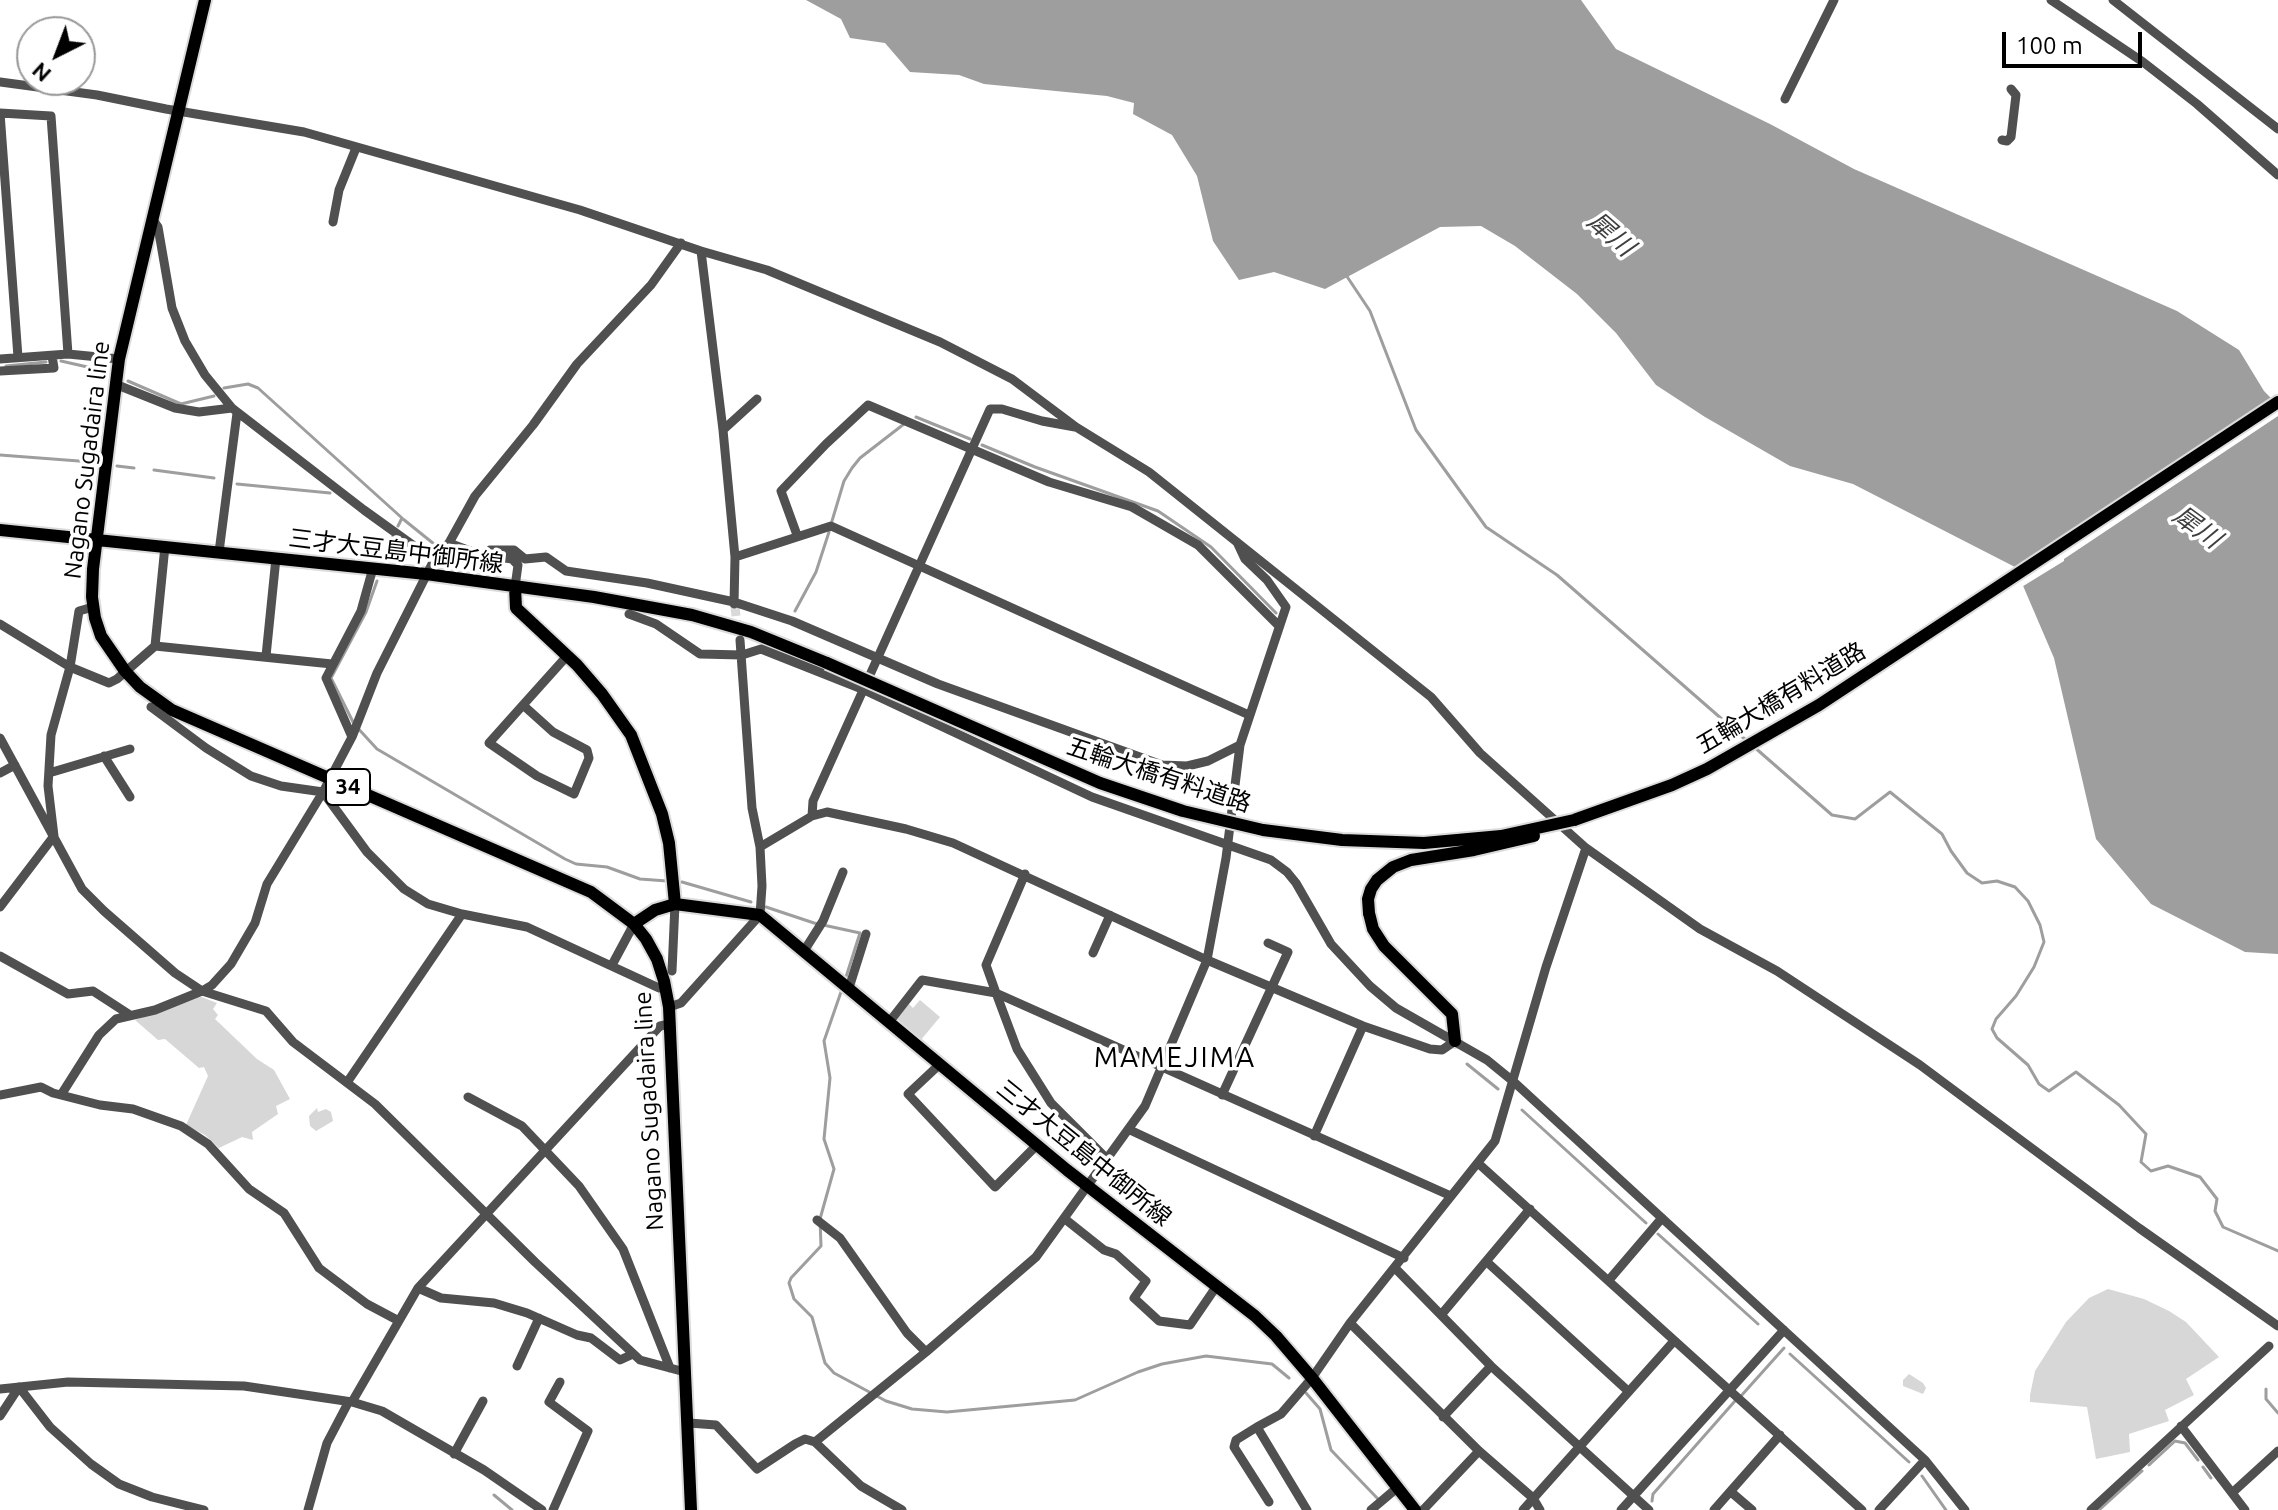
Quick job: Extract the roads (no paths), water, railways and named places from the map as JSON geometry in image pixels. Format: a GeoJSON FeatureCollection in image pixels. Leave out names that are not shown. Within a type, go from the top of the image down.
{"type":"FeatureCollection","features":[{"type":"Feature","properties":{"kind":"main road","name":"Nagano Sugadaira line"},"geometry":{"type":"LineString","coordinates":[[205,0],[119,359],[93,569],[93,607],[101,636],[140,687],[172,710],[591,892],[634,924],[657,959],[669,1007],[691,1510]]}},
{"type":"Feature","properties":{"kind":"main road","name":"五輪大橋有料道路"},"geometry":{"type":"LineString","coordinates":[[515,587],[594,597],[692,615],[751,632],[1100,783],[1183,811],[1263,830],[1342,840],[1424,843],[1501,836],[1574,820],[1672,785],[1742,750],[1807,712],[2278,402]]}},
{"type":"Feature","properties":{"kind":"main road","name":"三才大豆島中御所線"},"geometry":{"type":"LineString","coordinates":[[0,530],[373,568],[515,587],[516,608],[602,694],[631,735],[662,814],[669,843],[675,904]]}},
{"type":"Feature","properties":{"kind":"main road"},"geometry":{"type":"LineString","coordinates":[[1455,1041],[1452,1014],[1384,946],[1373,929],[1368,899],[1371,889],[1393,867],[1411,860],[1509,843],[1574,820]]}},
{"type":"Feature","properties":{"kind":"main road"},"geometry":{"type":"LineString","coordinates":[[634,924],[655,910],[675,904],[760,915]]}},
{"type":"Feature","properties":{"kind":"main road","name":"三才大豆島中御所線"},"geometry":{"type":"LineString","coordinates":[[760,915],[1087,1186],[1255,1316],[1312,1378],[1415,1510]]}},
{"type":"Feature","properties":{"kind":"street"},"geometry":{"type":"LineString","coordinates":[[1785,99],[1834,0]]}},
{"type":"Feature","properties":{"kind":"street"},"geometry":{"type":"LineString","coordinates":[[2051,0],[2143,62],[2197,104],[2278,175]]}},
{"type":"Feature","properties":{"kind":"street"},"geometry":{"type":"LineString","coordinates":[[2113,0],[2278,129]]}},
{"type":"Feature","properties":{"kind":"street"},"geometry":{"type":"LineString","coordinates":[[0,82],[180,106],[304,132],[580,210],[767,270],[940,342],[1012,379],[1076,427],[1149,472],[1431,697],[1480,753],[1586,848],[1700,929],[1777,971],[1920,1065],[2126,1219],[2278,1326]]}},
{"type":"Feature","properties":{"kind":"street"},"geometry":{"type":"LineString","coordinates":[[2002,140],[2007,141],[2011,137],[2016,95],[2011,89]]}},
{"type":"Feature","properties":{"kind":"street"},"geometry":{"type":"LineString","coordinates":[[18,357],[0,113],[51,116],[68,354]]}},
{"type":"Feature","properties":{"kind":"street"},"geometry":{"type":"LineString","coordinates":[[333,222],[339,190],[356,148]]}},
{"type":"Feature","properties":{"kind":"street"},"geometry":{"type":"LineString","coordinates":[[152,219],[158,227],[172,308],[185,341],[205,375],[235,411],[364,510],[414,546],[436,556]]}},
{"type":"Feature","properties":{"kind":"street"},"geometry":{"type":"LineString","coordinates":[[61,1095],[99,1035],[116,1019],[155,1010],[202,991],[223,974],[238,954],[255,923],[267,884],[355,732],[377,673],[436,556],[449,543],[475,496],[533,425],[577,364],[651,285],[681,243]]}},
{"type":"Feature","properties":{"kind":"street"},"geometry":{"type":"LineString","coordinates":[[701,251],[723,430],[735,557],[735,605]]}},
{"type":"Feature","properties":{"kind":"street"},"geometry":{"type":"LineString","coordinates":[[0,359],[68,354],[119,359]]}},
{"type":"Feature","properties":{"kind":"street"},"geometry":{"type":"LineString","coordinates":[[0,371],[54,368],[52,356]]}},
{"type":"Feature","properties":{"kind":"street"},"geometry":{"type":"LineString","coordinates":[[115,384],[175,408],[199,412],[235,411]]}},
{"type":"Feature","properties":{"kind":"street"},"geometry":{"type":"LineString","coordinates":[[723,430],[757,399]]}},
{"type":"Feature","properties":{"kind":"street"},"geometry":{"type":"LineString","coordinates":[[797,535],[781,491],[868,405],[1049,482],[1132,507],[1198,545],[1279,626]]}},
{"type":"Feature","properties":{"kind":"street"},"geometry":{"type":"LineString","coordinates":[[812,816],[813,801],[990,409],[1002,409],[1076,427]]}},
{"type":"Feature","properties":{"kind":"street"},"geometry":{"type":"LineString","coordinates":[[219,552],[235,411]]}},
{"type":"Feature","properties":{"kind":"street"},"geometry":{"type":"LineString","coordinates":[[735,557],[831,526],[1249,715]]}},
{"type":"Feature","properties":{"kind":"street"},"geometry":{"type":"LineString","coordinates":[[815,1442],[1036,1257],[1145,1106],[1207,960],[1240,745],[1286,607],[1267,580],[1245,559],[1236,540]]}},
{"type":"Feature","properties":{"kind":"street"},"geometry":{"type":"LineString","coordinates":[[449,543],[471,552],[515,561],[518,569],[515,587]]}},
{"type":"Feature","properties":{"kind":"street"},"geometry":{"type":"LineString","coordinates":[[0,624],[70,667],[109,683],[155,646],[165,546]]}},
{"type":"Feature","properties":{"kind":"street"},"geometry":{"type":"LineString","coordinates":[[471,552],[514,550],[525,559],[546,557],[566,571],[647,583],[792,621],[938,684],[1162,765],[1198,764],[1240,745]]}},
{"type":"Feature","properties":{"kind":"street"},"geometry":{"type":"LineString","coordinates":[[266,656],[276,558]]}},
{"type":"Feature","properties":{"kind":"street"},"geometry":{"type":"LineString","coordinates":[[515,587],[525,559]]}},
{"type":"Feature","properties":{"kind":"street"},"geometry":{"type":"LineString","coordinates":[[355,732],[326,678],[361,611],[373,568]]}},
{"type":"Feature","properties":{"kind":"street"},"geometry":{"type":"LineString","coordinates":[[0,907],[54,836],[49,773],[51,735],[70,667],[79,611],[93,607]]}},
{"type":"Feature","properties":{"kind":"street"},"geometry":{"type":"LineString","coordinates":[[629,614],[656,624],[700,654],[742,655],[761,649],[862,689],[1092,797],[1271,860],[1287,872],[1331,944],[1346,962],[1396,1008],[1487,1060],[1514,1082],[1925,1460],[1965,1510]]}},
{"type":"Feature","properties":{"kind":"street"},"geometry":{"type":"LineString","coordinates":[[669,1007],[681,1003],[760,915],[760,847],[752,808],[740,640]]}},
{"type":"Feature","properties":{"kind":"street"},"geometry":{"type":"LineString","coordinates":[[155,646],[332,664]]}},
{"type":"Feature","properties":{"kind":"street"},"geometry":{"type":"LineString","coordinates":[[523,705],[553,732],[587,750],[589,758],[574,794],[537,776],[489,743],[523,705],[567,656]]}},
{"type":"Feature","properties":{"kind":"street"},"geometry":{"type":"LineString","coordinates":[[151,707],[206,748],[251,776],[281,786],[323,792],[367,852],[404,889],[428,904],[527,927],[659,988]]}},
{"type":"Feature","properties":{"kind":"street"},"geometry":{"type":"LineString","coordinates":[[0,738],[82,889],[175,973],[202,991],[266,1011],[293,1042],[348,1081],[398,1125],[633,1354],[640,1360],[685,1372]]}},
{"type":"Feature","properties":{"kind":"street"},"geometry":{"type":"LineString","coordinates":[[49,773],[130,749]]}},
{"type":"Feature","properties":{"kind":"street"},"geometry":{"type":"LineString","coordinates":[[104,756],[130,797]]}},
{"type":"Feature","properties":{"kind":"street"},"geometry":{"type":"LineString","coordinates":[[0,773],[15,765]]}},
{"type":"Feature","properties":{"kind":"street"},"geometry":{"type":"LineString","coordinates":[[760,847],[812,816],[827,812],[906,829],[953,843],[1025,874],[1207,960],[1363,1026],[1430,1049],[1442,1050],[1455,1041]]}},
{"type":"Feature","properties":{"kind":"street"},"geometry":{"type":"LineString","coordinates":[[1269,1502],[1234,1447],[1236,1440],[1281,1414],[1495,1141],[1546,967],[1586,848]]}},
{"type":"Feature","properties":{"kind":"street"},"geometry":{"type":"LineString","coordinates":[[804,951],[822,924],[843,872]]}},
{"type":"Feature","properties":{"kind":"street"},"geometry":{"type":"LineString","coordinates":[[1025,874],[986,965],[1017,1049],[1051,1103],[1107,1159]]}},
{"type":"Feature","properties":{"kind":"street"},"geometry":{"type":"LineString","coordinates":[[672,971],[675,904]]}},
{"type":"Feature","properties":{"kind":"street"},"geometry":{"type":"LineString","coordinates":[[348,1081],[462,914]]}},
{"type":"Feature","properties":{"kind":"street"},"geometry":{"type":"LineString","coordinates":[[1093,953],[1110,915]]}},
{"type":"Feature","properties":{"kind":"street"},"geometry":{"type":"LineString","coordinates":[[612,965],[634,924]]}},
{"type":"Feature","properties":{"kind":"street"},"geometry":{"type":"LineString","coordinates":[[849,988],[866,934]]}},
{"type":"Feature","properties":{"kind":"street"},"geometry":{"type":"LineString","coordinates":[[1222,1095],[1288,952],[1268,943]]}},
{"type":"Feature","properties":{"kind":"street"},"geometry":{"type":"LineString","coordinates":[[0,956],[68,994],[93,991],[130,1015]]}},
{"type":"Feature","properties":{"kind":"street"},"geometry":{"type":"LineString","coordinates":[[890,1021],[922,980],[996,993],[1451,1196]]}},
{"type":"Feature","properties":{"kind":"street"},"geometry":{"type":"LineString","coordinates":[[310,1509],[327,1443],[418,1288],[660,1026],[670,1024]]}},
{"type":"Feature","properties":{"kind":"street"},"geometry":{"type":"LineString","coordinates":[[1314,1136],[1363,1026]]}},
{"type":"Feature","properties":{"kind":"street"},"geometry":{"type":"LineString","coordinates":[[940,1064],[908,1094],[995,1187],[1037,1145]]}},
{"type":"Feature","properties":{"kind":"street"},"geometry":{"type":"LineString","coordinates":[[0,1095],[41,1087],[100,1105],[133,1109],[181,1126],[222,1157],[249,1189],[284,1213],[319,1268],[367,1304],[399,1321]]}},
{"type":"Feature","properties":{"kind":"street"},"geometry":{"type":"LineString","coordinates":[[468,1097],[522,1126],[579,1186],[623,1249],[670,1368]]}},
{"type":"Feature","properties":{"kind":"street"},"geometry":{"type":"LineString","coordinates":[[1130,1130],[1404,1258]]}},
{"type":"Feature","properties":{"kind":"street"},"geometry":{"type":"LineString","coordinates":[[1479,1164],[1862,1510]]}},
{"type":"Feature","properties":{"kind":"street"},"geometry":{"type":"LineString","coordinates":[[1441,1315],[1530,1209]]}},
{"type":"Feature","properties":{"kind":"street"},"geometry":{"type":"LineString","coordinates":[[1609,1280],[1662,1218]]}},
{"type":"Feature","properties":{"kind":"street"},"geometry":{"type":"LineString","coordinates":[[1065,1219],[1104,1250],[1116,1254],[1146,1281],[1134,1298],[1159,1321],[1190,1325],[1216,1287]]}},
{"type":"Feature","properties":{"kind":"street"},"geometry":{"type":"LineString","coordinates":[[821,1223],[840,1238],[907,1333],[926,1352]]}},
{"type":"Feature","properties":{"kind":"street"},"geometry":{"type":"LineString","coordinates":[[1487,1262],[1628,1391]]}},
{"type":"Feature","properties":{"kind":"street"},"geometry":{"type":"LineString","coordinates":[[1395,1268],[1491,1366],[1649,1510]]}},
{"type":"Feature","properties":{"kind":"street"},"geometry":{"type":"LineString","coordinates":[[418,1288],[441,1298],[494,1303],[539,1318],[591,1338],[620,1360],[633,1354]]}},
{"type":"Feature","properties":{"kind":"street"},"geometry":{"type":"LineString","coordinates":[[517,1366],[539,1318]]}},
{"type":"Feature","properties":{"kind":"street"},"geometry":{"type":"LineString","coordinates":[[1350,1323],[1443,1417],[1533,1498],[1540,1510]]}},
{"type":"Feature","properties":{"kind":"street"},"geometry":{"type":"LineString","coordinates":[[1621,1510],[1784,1330]]}},
{"type":"Feature","properties":{"kind":"street"},"geometry":{"type":"LineString","coordinates":[[1523,1510],[1674,1341]]}},
{"type":"Feature","properties":{"kind":"street"},"geometry":{"type":"LineString","coordinates":[[2091,1510],[2269,1346]]}},
{"type":"Feature","properties":{"kind":"street"},"geometry":{"type":"LineString","coordinates":[[1443,1417],[1491,1366]]}},
{"type":"Feature","properties":{"kind":"street"},"geometry":{"type":"LineString","coordinates":[[0,1389],[68,1382],[244,1386],[350,1402],[382,1411],[484,1470],[542,1510]]}},
{"type":"Feature","properties":{"kind":"street"},"geometry":{"type":"LineString","coordinates":[[553,1510],[588,1431],[549,1402],[560,1382]]}},
{"type":"Feature","properties":{"kind":"street"},"geometry":{"type":"LineString","coordinates":[[0,1416],[19,1387]]}},
{"type":"Feature","properties":{"kind":"street"},"geometry":{"type":"LineString","coordinates":[[19,1387],[50,1427],[91,1464],[119,1484],[152,1497],[204,1510]]}},
{"type":"Feature","properties":{"kind":"street"},"geometry":{"type":"LineString","coordinates":[[454,1454],[483,1401]]}},
{"type":"Feature","properties":{"kind":"street"},"geometry":{"type":"LineString","coordinates":[[689,1423],[716,1425],[757,1469],[805,1439],[815,1442],[861,1486],[902,1510]]}},
{"type":"Feature","properties":{"kind":"street"},"geometry":{"type":"LineString","coordinates":[[2181,1426],[2245,1510]]}},
{"type":"Feature","properties":{"kind":"street"},"geometry":{"type":"LineString","coordinates":[[1257,1427],[1307,1510]]}},
{"type":"Feature","properties":{"kind":"street"},"geometry":{"type":"LineString","coordinates":[[1714,1510],[1780,1435]]}},
{"type":"Feature","properties":{"kind":"street"},"geometry":{"type":"LineString","coordinates":[[1423,1510],[1479,1451]]}},
{"type":"Feature","properties":{"kind":"street"},"geometry":{"type":"LineString","coordinates":[[2232,1493],[2278,1451]]}},
{"type":"Feature","properties":{"kind":"street"},"geometry":{"type":"LineString","coordinates":[[1879,1510],[1925,1460]]}},
{"type":"Feature","properties":{"kind":"street"},"geometry":{"type":"LineString","coordinates":[[1377,1504],[1397,1488]]}},
{"type":"Feature","properties":{"kind":"street"},"geometry":{"type":"LineString","coordinates":[[1731,1492],[1752,1510]]}},
{"type":"Feature","properties":{"kind":"water","name":"犀川"},"geometry":{"type":"Polygon","coordinates":[[[806,0],[1581,0],[1616,49],[1854,169],[2177,311],[2239,350],[2264,391],[2278,405],[2278,954],[2245,952],[2151,904],[2096,839],[2054,658],[2015,567],[1853,484],[1790,466],[1705,417],[1656,385],[1616,333],[1577,294],[1515,246],[1481,226],[1440,227],[1325,289],[1274,272],[1239,280],[1213,241],[1197,176],[1172,135],[1133,114],[1134,103],[1107,96],[984,84],[959,75],[910,72],[885,43],[850,38],[841,19],[806,0]]]}},
{"type":"Feature","properties":{"kind":"waterway"},"geometry":{"type":"LineString","coordinates":[[1346,275],[1370,311],[1416,430],[1486,527],[1557,575],[1747,741]]}},
{"type":"Feature","properties":{"kind":"waterway"},"geometry":{"type":"LineString","coordinates":[[61,361],[105,371]]}},
{"type":"Feature","properties":{"kind":"waterway"},"geometry":{"type":"LineString","coordinates":[[6,366],[46,362]]}},
{"type":"Feature","properties":{"kind":"waterway"},"geometry":{"type":"LineString","coordinates":[[128,381],[181,404],[214,396]]}},
{"type":"Feature","properties":{"kind":"waterway"},"geometry":{"type":"LineString","coordinates":[[224,388],[248,384],[258,388],[402,518],[398,526]]}},
{"type":"Feature","properties":{"kind":"waterway"},"geometry":{"type":"LineString","coordinates":[[916,417],[970,439]]}},
{"type":"Feature","properties":{"kind":"waterway"},"geometry":{"type":"LineString","coordinates":[[832,521],[844,481],[852,468],[860,458],[904,424]]}},
{"type":"Feature","properties":{"kind":"waterway"},"geometry":{"type":"LineString","coordinates":[[982,445],[1158,511],[1211,547],[1276,613]]}},
{"type":"Feature","properties":{"kind":"waterway"},"geometry":{"type":"LineString","coordinates":[[0,455],[92,462]]}},
{"type":"Feature","properties":{"kind":"waterway"},"geometry":{"type":"LineString","coordinates":[[117,466],[134,468]]}},
{"type":"Feature","properties":{"kind":"waterway"},"geometry":{"type":"LineString","coordinates":[[154,470],[214,478]]}},
{"type":"Feature","properties":{"kind":"waterway"},"geometry":{"type":"LineString","coordinates":[[237,484],[330,493]]}},
{"type":"Feature","properties":{"kind":"waterway"},"geometry":{"type":"LineString","coordinates":[[403,519],[434,544]]}},
{"type":"Feature","properties":{"kind":"waterway"},"geometry":{"type":"LineString","coordinates":[[795,611],[816,572],[829,532]]}},
{"type":"Feature","properties":{"kind":"waterway"},"geometry":{"type":"LineString","coordinates":[[385,558],[393,536]]}},
{"type":"Feature","properties":{"kind":"waterway"},"geometry":{"type":"LineString","coordinates":[[377,581],[366,612],[331,678],[354,724],[377,749],[565,859],[576,864],[607,867],[640,879],[667,881]]}},
{"type":"Feature","properties":{"kind":"waterway"},"geometry":{"type":"LineString","coordinates":[[1753,746],[1832,815],[1855,819],[1890,792],[1942,834],[1967,873],[1982,883],[1997,881],[2015,887],[2028,901],[2040,925],[2044,942],[2034,967],[2016,996],[1996,1019],[1992,1029],[1997,1038],[2028,1065],[2039,1084],[2049,1091],[2076,1072],[2119,1105],[2146,1134],[2141,1162],[2151,1171],[2168,1166],[2200,1177],[2217,1199],[2215,1211],[2223,1227],[2278,1251]]}},
{"type":"Feature","properties":{"kind":"waterway"},"geometry":{"type":"LineString","coordinates":[[682,882],[751,902]]}},
{"type":"Feature","properties":{"kind":"waterway"},"geometry":{"type":"LineString","coordinates":[[766,907],[814,923],[860,933],[846,977]]}},
{"type":"Feature","properties":{"kind":"waterway"},"geometry":{"type":"LineString","coordinates":[[841,992],[824,1041],[830,1078],[824,1139],[834,1169],[820,1219],[821,1246],[789,1283],[794,1299],[812,1317],[825,1363],[834,1373],[886,1401],[912,1409],[947,1412],[1075,1400],[1138,1372],[1206,1356],[1272,1364],[1289,1378]]}},
{"type":"Feature","properties":{"kind":"waterway"},"geometry":{"type":"LineString","coordinates":[[1467,1064],[1498,1089]]}},
{"type":"Feature","properties":{"kind":"waterway"},"geometry":{"type":"LineString","coordinates":[[1522,1110],[1646,1223]]}},
{"type":"Feature","properties":{"kind":"waterway"},"geometry":{"type":"LineString","coordinates":[[1658,1234],[1758,1324]]}},
{"type":"Feature","properties":{"kind":"waterway"},"geometry":{"type":"LineString","coordinates":[[1741,1396],[1784,1348]]}},
{"type":"Feature","properties":{"kind":"waterway"},"geometry":{"type":"LineString","coordinates":[[1790,1354],[1909,1462]]}},
{"type":"Feature","properties":{"kind":"waterway"},"geometry":{"type":"LineString","coordinates":[[2266,1389],[2266,1399],[2278,1413]]}},
{"type":"Feature","properties":{"kind":"waterway"},"geometry":{"type":"LineString","coordinates":[[1306,1393],[1320,1409],[1331,1450],[1378,1499]]}},
{"type":"Feature","properties":{"kind":"waterway"},"geometry":{"type":"LineString","coordinates":[[1652,1501],[1653,1494],[1735,1401]]}},
{"type":"Feature","properties":{"kind":"waterway"},"geometry":{"type":"LineString","coordinates":[[2149,1465],[2175,1441],[2185,1443],[2198,1460]]}},
{"type":"Feature","properties":{"kind":"waterway"},"geometry":{"type":"LineString","coordinates":[[2203,1467],[2211,1478]]}},
{"type":"Feature","properties":{"kind":"waterway"},"geometry":{"type":"LineString","coordinates":[[2099,1510],[2142,1471]]}},
{"type":"Feature","properties":{"kind":"waterway"},"geometry":{"type":"LineString","coordinates":[[1922,1476],[1946,1510]]}},
{"type":"Feature","properties":{"kind":"waterway"},"geometry":{"type":"LineString","coordinates":[[494,1495],[512,1510]]}},
{"type":"Feature","properties":{"kind":"tunnel"},"geometry":{"type":"LineString","coordinates":[[735,607],[738,633]]}},
{"type":"Feature","properties":{"kind":"district","name":"MAMEJIMA"},"geometry":{"type":"Point","coordinates":[1175,1058]}}]}
